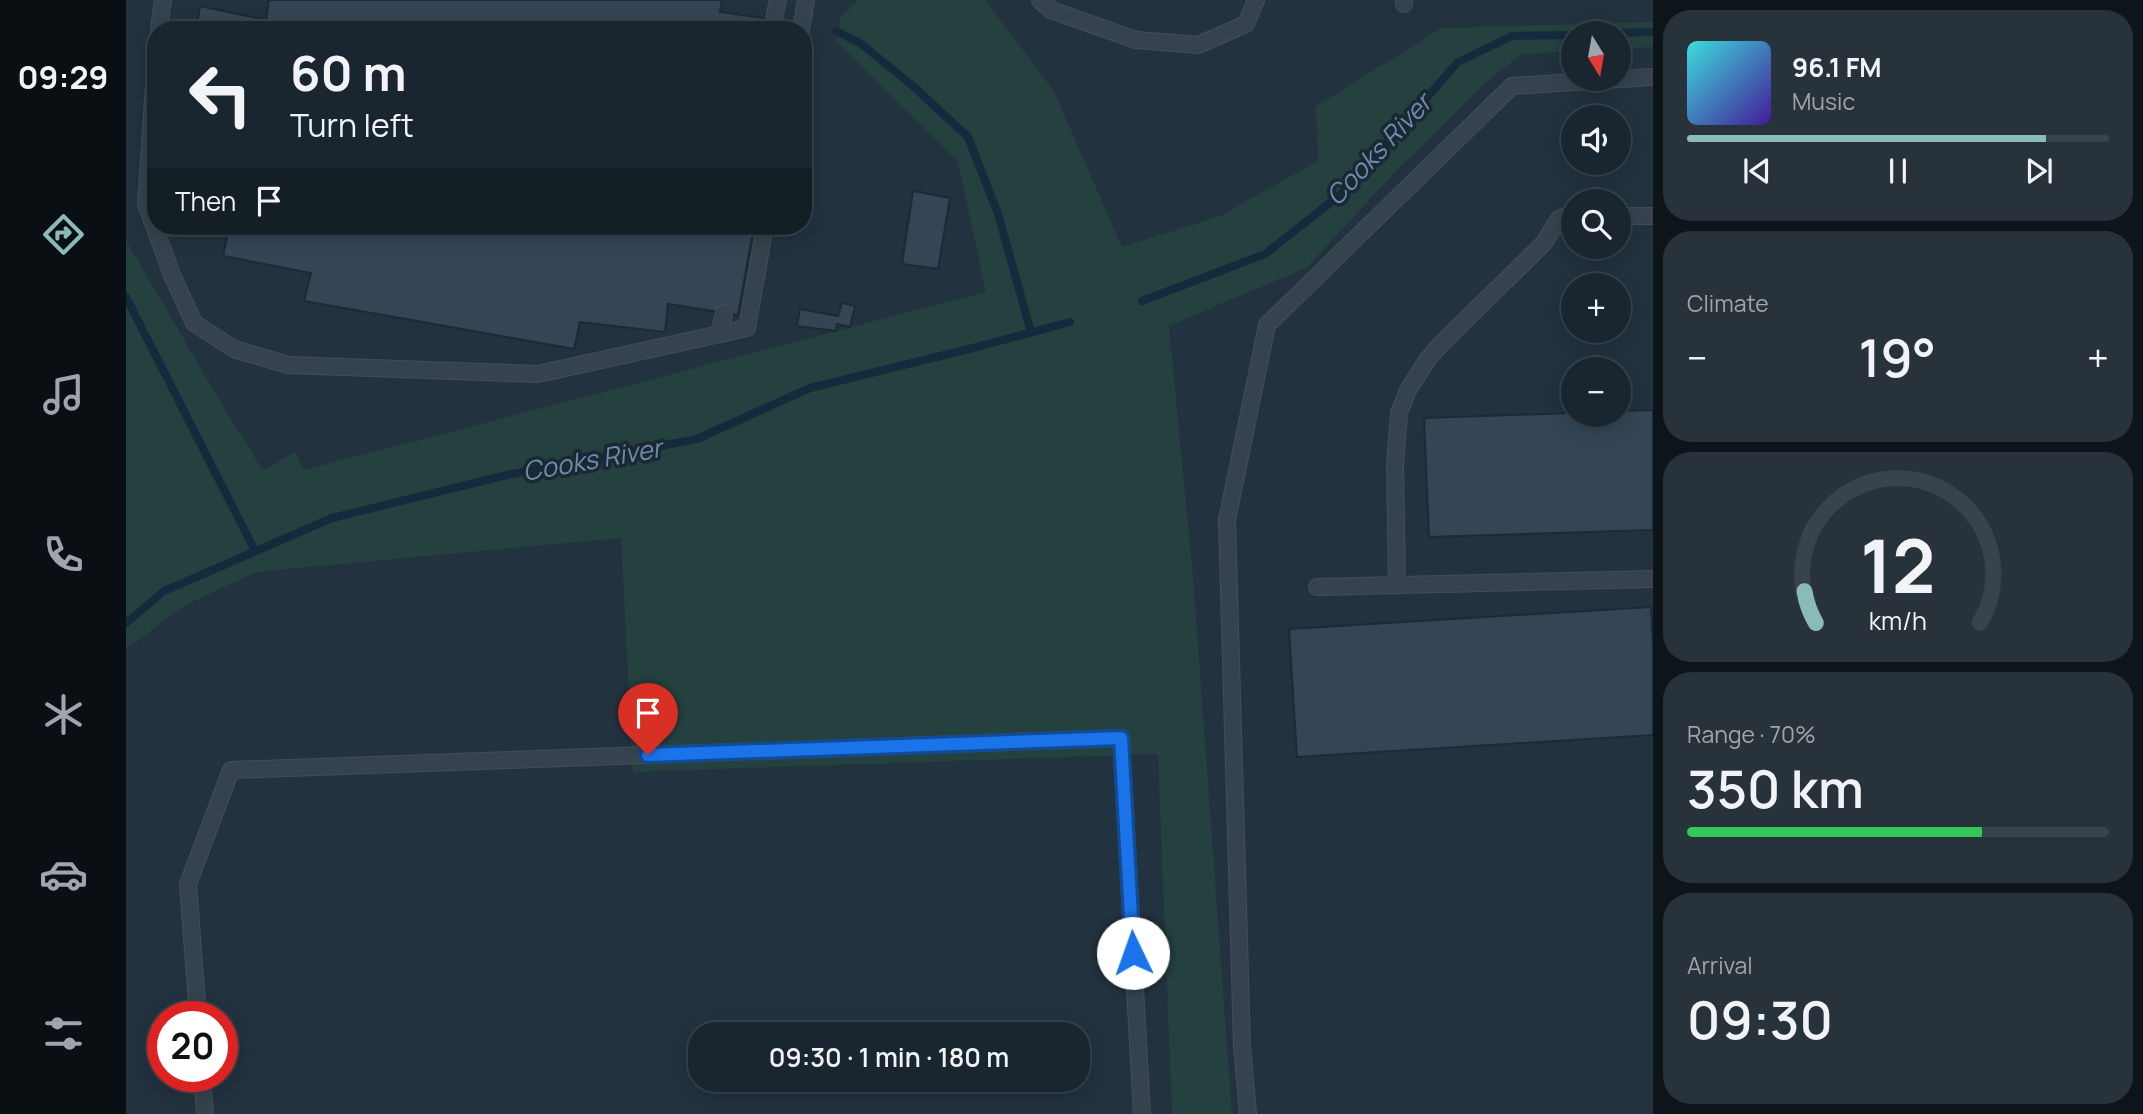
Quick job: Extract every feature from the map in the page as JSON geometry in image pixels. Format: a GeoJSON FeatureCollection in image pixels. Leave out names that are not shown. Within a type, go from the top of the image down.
{"type":"FeatureCollection","features":[{"type":"Feature","properties":{"kind":"lane"},"geometry":{"type":"LineString","coordinates":[[160,21],[163,0]]}},
{"type":"Feature","properties":{"kind":"lane"},"geometry":{"type":"LineString","coordinates":[[774,19],[778,0]]}},
{"type":"Feature","properties":{"kind":"lane"},"geometry":{"type":"LineString","coordinates":[[802,21],[806,0]]}},
{"type":"Feature","properties":{"kind":"lane"},"geometry":{"type":"LineString","coordinates":[[1040,0],[1051,10],[1136,40],[1198,45],[1246,24],[1256,0]]}},
{"type":"Feature","properties":{"kind":"lane"},"geometry":{"type":"LineString","coordinates":[[1248,1114],[1242,1046],[1227,520],[1267,325],[1512,86],[1653,77]]}},
{"type":"Feature","properties":{"kind":"lane"},"geometry":{"type":"LineString","coordinates":[[147,189],[147,207]]}},
{"type":"Feature","properties":{"kind":"lane"},"geometry":{"type":"LineString","coordinates":[[1631,216],[1653,216]]}},
{"type":"Feature","properties":{"kind":"lane"},"geometry":{"type":"LineString","coordinates":[[1397,585],[1396,440],[1399,413],[1408,390],[1441,344],[1544,243],[1561,219]]}},
{"type":"Feature","properties":{"kind":"lane"},"geometry":{"type":"LineString","coordinates":[[157,235],[194,323],[233,349],[289,365],[538,374],[747,328],[763,235]]}},
{"type":"Feature","properties":{"kind":"lane"},"geometry":{"type":"LineString","coordinates":[[719,334],[724,313]]}},
{"type":"Feature","properties":{"kind":"lane"},"geometry":{"type":"LineString","coordinates":[[1318,587],[1653,579]]}},
{"type":"Feature","properties":{"kind":"lane"},"geometry":{"type":"LineString","coordinates":[[197,1001],[188,884],[231,770],[1121,738],[1142,1114]]}},
{"type":"Feature","properties":{"kind":"lane"},"geometry":{"type":"LineString","coordinates":[[203,1092],[205,1114]]}},
{"type":"Feature","properties":{"kind":"green space"},"geometry":{"type":"Polygon","coordinates":[[[858,0],[985,0],[1054,91],[1122,247],[1220,216],[1318,161],[1316,106],[1442,28],[1561,25],[1561,52],[1522,54],[1491,78],[1397,170],[1306,268],[1169,326],[1193,576],[1232,1114],[1172,1114],[1158,754],[633,772],[621,538],[256,572],[186,605],[126,649],[126,240],[263,471],[295,452],[304,470],[986,292],[958,162],[836,41],[841,16],[858,0]]]}},
{"type":"Feature","properties":{"kind":"green space"},"geometry":{"type":"Polygon","coordinates":[[[1653,22],[1653,47],[1631,48],[1631,23],[1653,22]]]}},
{"type":"Feature","properties":{"kind":"building"},"geometry":{"type":"Polygon","coordinates":[[[269,0],[722,0],[720,12],[783,21],[198,21],[200,6],[266,20],[269,0]]]}},
{"type":"Feature","properties":{"kind":"building"},"geometry":{"type":"Polygon","coordinates":[[[913,191],[950,198],[938,269],[902,264],[913,191]]]}},
{"type":"Feature","properties":{"kind":"building"},"geometry":{"type":"Polygon","coordinates":[[[227,235],[752,235],[738,315],[668,304],[665,332],[580,322],[574,349],[304,301],[311,273],[223,256],[227,235]]]}},
{"type":"Feature","properties":{"kind":"building"},"geometry":{"type":"Polygon","coordinates":[[[842,303],[855,306],[850,327],[837,324],[836,331],[797,326],[800,309],[838,316],[842,303]]]}},
{"type":"Feature","properties":{"kind":"building"},"geometry":{"type":"Polygon","coordinates":[[[1653,410],[1653,530],[1429,537],[1424,418],[1561,413],[1561,427],[1631,427],[1631,411],[1653,410]]]}},
{"type":"Feature","properties":{"kind":"building"},"geometry":{"type":"Polygon","coordinates":[[[1651,607],[1653,735],[1297,757],[1289,629],[1651,607]]]}},
{"type":"Feature","properties":{"kind":"waterway"},"geometry":{"type":"LineString","coordinates":[[836,31],[860,43],[913,86],[968,137],[998,214],[1031,332]]}},
{"type":"Feature","properties":{"kind":"waterway"},"geometry":{"type":"LineString","coordinates":[[1631,33],[1653,32]]}},
{"type":"Feature","properties":{"kind":"waterway","name":"Cooks River"},"geometry":{"type":"LineString","coordinates":[[1142,301],[1265,254],[1345,191],[1458,62],[1512,36],[1561,35]]}},
{"type":"Feature","properties":{"kind":"waterway"},"geometry":{"type":"LineString","coordinates":[[126,297],[255,551]]}},
{"type":"Feature","properties":{"kind":"waterway","name":"Cooks River"},"geometry":{"type":"LineString","coordinates":[[126,623],[164,591],[332,518],[507,475],[697,439],[810,388],[1070,322]]}},
{"type":"Feature","properties":{"kind":"route"},"geometry":{"type":"LineString","coordinates":[[648,755],[1121,738],[1133,953]]}}]}
